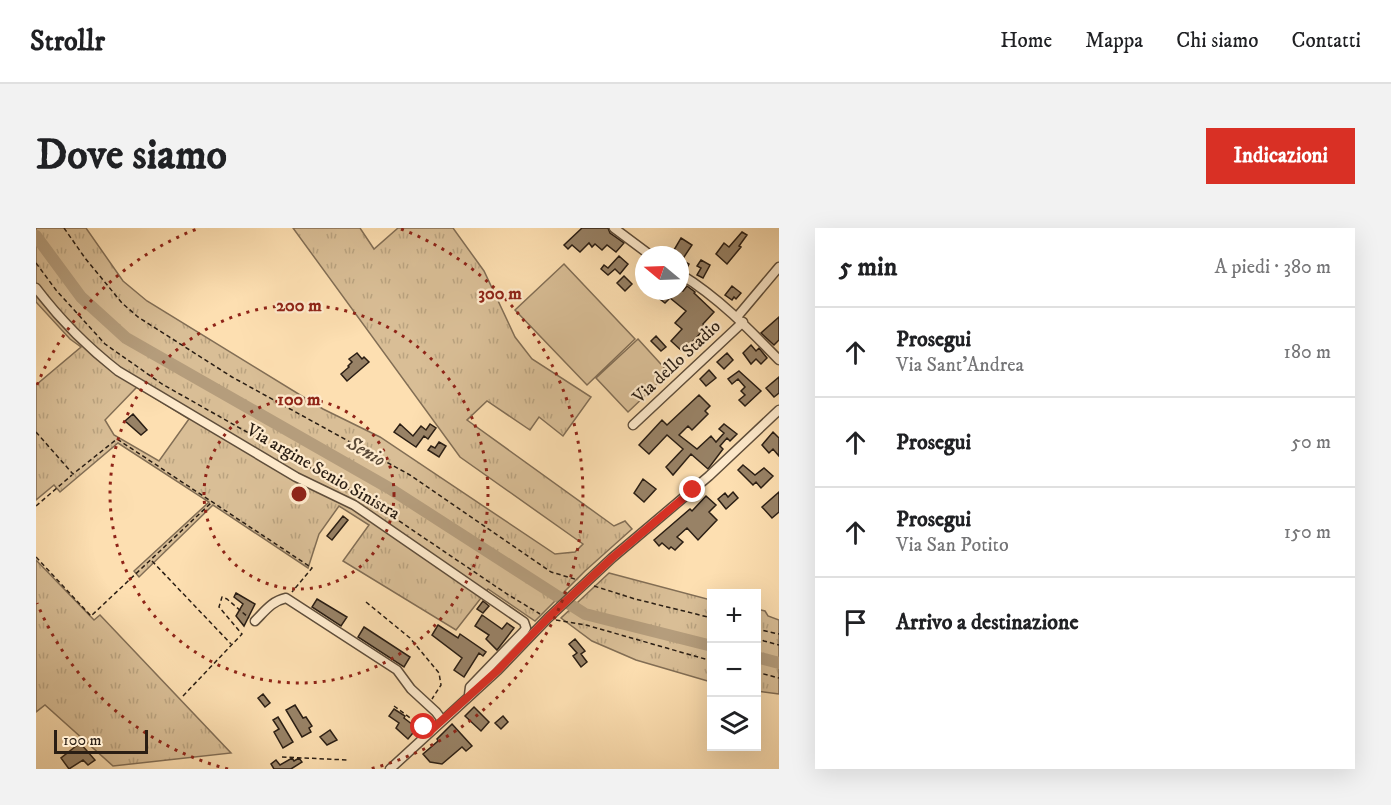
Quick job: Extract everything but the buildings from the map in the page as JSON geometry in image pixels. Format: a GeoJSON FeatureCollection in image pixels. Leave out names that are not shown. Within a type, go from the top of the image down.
{"type":"FeatureCollection","features":[{"type":"Feature","properties":{"kind":"street"},"geometry":{"type":"LineString","coordinates":[[614,228],[638,246]]}},
{"type":"Feature","properties":{"kind":"street","name":"Via dello Stadio"},"geometry":{"type":"LineString","coordinates":[[633,425],[740,320],[779,267]]}},
{"type":"Feature","properties":{"kind":"street"},"geometry":{"type":"LineString","coordinates":[[689,280],[740,320],[779,360]]}},
{"type":"Feature","properties":{"kind":"street","name":"Via argine Senio Sinistra"},"geometry":{"type":"LineString","coordinates":[[36,288],[60,320],[98,356],[118,371],[296,477],[354,505],[524,622],[526,628],[524,631],[470,687],[470,695]]}},
{"type":"Feature","properties":{"kind":"street"},"geometry":{"type":"LineString","coordinates":[[390,769],[498,670],[548,618],[612,558],[778,414]]}},
{"type":"Feature","properties":{"kind":"street"},"geometry":{"type":"LineString","coordinates":[[255,621],[270,605],[286,598],[397,670],[411,689],[442,720]]}},
{"type":"Feature","properties":{"kind":"path"},"geometry":{"type":"LineString","coordinates":[[64,228],[122,303],[138,317],[231,377],[410,474],[551,572],[635,599],[707,617]]}},
{"type":"Feature","properties":{"kind":"path"},"geometry":{"type":"LineString","coordinates":[[36,263],[56,290],[105,344],[162,384],[374,504],[507,594],[548,618],[586,625],[707,660]]}},
{"type":"Feature","properties":{"kind":"path"},"geometry":{"type":"LineString","coordinates":[[36,432],[73,474]]}},
{"type":"Feature","properties":{"kind":"path"},"geometry":{"type":"LineString","coordinates":[[36,506],[117,440],[312,568],[286,598]]}},
{"type":"Feature","properties":{"kind":"path"},"geometry":{"type":"LineString","coordinates":[[36,557],[91,616],[213,502]]}},
{"type":"Feature","properties":{"kind":"path"},"geometry":{"type":"LineString","coordinates":[[152,561],[232,645]]}},
{"type":"Feature","properties":{"kind":"path"},"geometry":{"type":"LineString","coordinates":[[183,696],[242,634],[219,607],[222,597],[245,616],[255,621]]}},
{"type":"Feature","properties":{"kind":"path"},"geometry":{"type":"LineString","coordinates":[[366,602],[410,638],[439,673],[441,685],[428,705]]}},
{"type":"Feature","properties":{"kind":"path"},"geometry":{"type":"LineString","coordinates":[[761,630],[779,634]]}},
{"type":"Feature","properties":{"kind":"path"},"geometry":{"type":"LineString","coordinates":[[761,640],[779,645]]}},
{"type":"Feature","properties":{"kind":"path"},"geometry":{"type":"LineString","coordinates":[[761,673],[779,678]]}},
{"type":"Feature","properties":{"kind":"path"},"geometry":{"type":"LineString","coordinates":[[394,706],[429,732]]}},
{"type":"Feature","properties":{"kind":"path"},"geometry":{"type":"LineString","coordinates":[[282,757],[348,760]]}},
{"type":"Feature","properties":{"kind":"green space"},"geometry":{"type":"Polygon","coordinates":[[[36,228],[86,228],[123,281],[147,301],[323,409],[380,437],[555,554],[575,552],[583,544],[460,457],[293,228],[360,228],[374,249],[398,228],[453,228],[484,271],[515,337],[532,359],[591,397],[563,436],[539,417],[530,430],[487,401],[467,420],[614,526],[625,521],[632,529],[585,571],[535,621],[488,589],[456,630],[343,561],[369,525],[339,506],[319,534],[308,568],[213,505],[139,577],[134,571],[209,502],[118,443],[60,492],[54,485],[36,500],[36,385],[81,347],[70,339],[36,302],[36,228]],[[137,387],[105,420],[114,435],[159,461],[189,419],[137,387]]]}},
{"type":"Feature","properties":{"kind":"green space"},"geometry":{"type":"Polygon","coordinates":[[[564,264],[635,339],[587,385],[515,310],[564,264]]]}},
{"type":"Feature","properties":{"kind":"green space"},"geometry":{"type":"Polygon","coordinates":[[[638,339],[669,373],[628,412],[596,378],[638,339]]]}},
{"type":"Feature","properties":{"kind":"green space"},"geometry":{"type":"Polygon","coordinates":[[[36,560],[94,620],[100,615],[231,753],[113,766],[45,705],[36,712],[36,560]]]}},
{"type":"Feature","properties":{"kind":"green space"},"geometry":{"type":"Polygon","coordinates":[[[609,573],[707,599],[707,681],[636,660],[592,641],[561,618],[609,573]]]}},
{"type":"Feature","properties":{"kind":"green space"},"geometry":{"type":"Polygon","coordinates":[[[761,610],[765,611],[768,616],[779,620],[779,694],[761,692],[761,610]]]}},
{"type":"Feature","properties":{"kind":"waterway","name":"Senio"},"geometry":{"type":"LineString","coordinates":[[36,236],[81,297],[126,338],[389,488],[585,614],[707,645]]}},
{"type":"Feature","properties":{"kind":"waterway","name":"Senio"},"geometry":{"type":"LineString","coordinates":[[761,658],[779,663]]}},
{"type":"Feature","properties":{"kind":"route"},"geometry":{"type":"LineString","coordinates":[[424,727],[429,732],[498,670],[548,618],[612,558],[693,490]]}}]}
